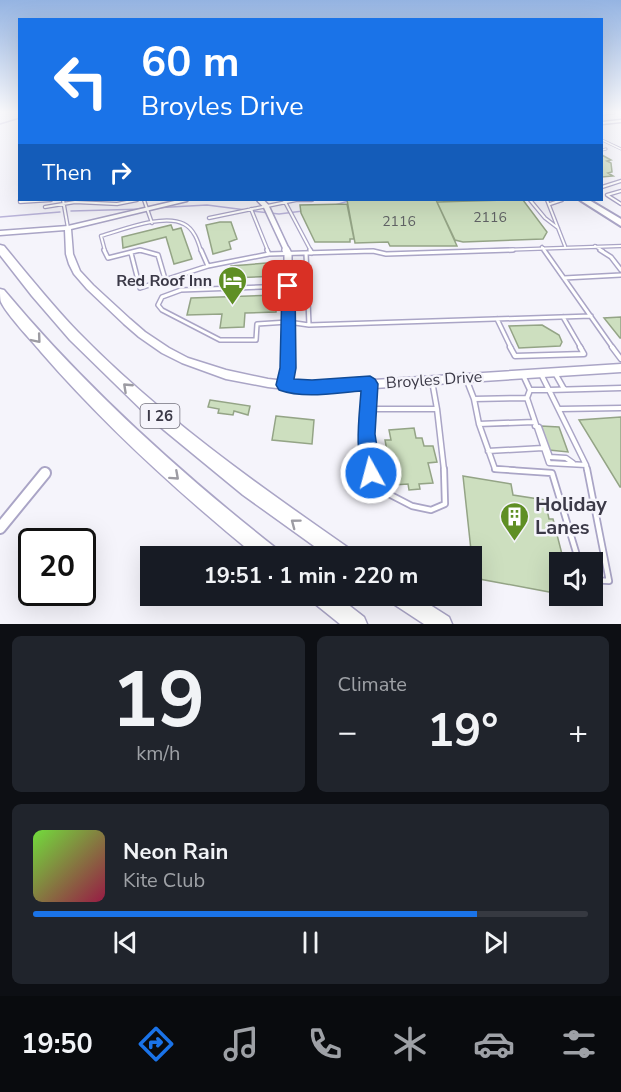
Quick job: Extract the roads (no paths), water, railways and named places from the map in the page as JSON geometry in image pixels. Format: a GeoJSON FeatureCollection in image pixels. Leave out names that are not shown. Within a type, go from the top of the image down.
{"type":"FeatureCollection","features":[{"type":"Feature","properties":{"kind":"highway","name":"I 26"},"geometry":{"type":"LineString","coordinates":[[0,249],[57,317],[143,402],[234,476],[329,546]]}},
{"type":"Feature","properties":{"kind":"highway","name":"I 26"},"geometry":{"type":"LineString","coordinates":[[0,293],[45,349],[115,422],[194,493],[258,546]]}},
{"type":"Feature","properties":{"kind":"highway"},"geometry":{"type":"LineString","coordinates":[[334,606],[357,624]]}},
{"type":"Feature","properties":{"kind":"highway"},"geometry":{"type":"LineString","coordinates":[[414,606],[442,624]]}},
{"type":"Feature","properties":{"kind":"main road"},"geometry":{"type":"LineString","coordinates":[[586,201],[621,223]]}},
{"type":"Feature","properties":{"kind":"street"},"geometry":{"type":"LineString","coordinates":[[0,232],[68,228],[181,201]]}},
{"type":"Feature","properties":{"kind":"street"},"geometry":{"type":"LineString","coordinates":[[261,201],[266,206],[288,254],[288,368],[284,385]]}},
{"type":"Feature","properties":{"kind":"street","name":"Broyles Drive"},"geometry":{"type":"LineString","coordinates":[[68,228],[68,256],[77,274],[144,337],[203,368],[242,379],[312,387],[621,368]]}},
{"type":"Feature","properties":{"kind":"street"},"geometry":{"type":"LineString","coordinates":[[0,528],[45,473]]}},
{"type":"Feature","properties":{"kind":"lane"},"geometry":{"type":"LineString","coordinates":[[606,142],[621,149]]}},
{"type":"Feature","properties":{"kind":"lane"},"geometry":{"type":"LineString","coordinates":[[603,187],[620,182]]}},
{"type":"Feature","properties":{"kind":"lane"},"geometry":{"type":"LineString","coordinates":[[621,191],[607,195],[621,204]]}},
{"type":"Feature","properties":{"kind":"lane"},"geometry":{"type":"LineString","coordinates":[[20,201],[25,204],[44,201]]}},
{"type":"Feature","properties":{"kind":"lane"},"geometry":{"type":"LineString","coordinates":[[45,207],[63,201],[117,204],[132,201]]}},
{"type":"Feature","properties":{"kind":"lane"},"geometry":{"type":"LineString","coordinates":[[63,201],[68,228]]}},
{"type":"Feature","properties":{"kind":"lane"},"geometry":{"type":"LineString","coordinates":[[144,201],[152,223]]}},
{"type":"Feature","properties":{"kind":"lane"},"geometry":{"type":"LineString","coordinates":[[209,218],[284,201],[312,253]]}},
{"type":"Feature","properties":{"kind":"lane"},"geometry":{"type":"LineString","coordinates":[[531,201],[544,218],[558,228]]}},
{"type":"Feature","properties":{"kind":"lane"},"geometry":{"type":"LineString","coordinates":[[548,201],[565,246]]}},
{"type":"Feature","properties":{"kind":"lane"},"geometry":{"type":"LineString","coordinates":[[550,204],[559,201]]}},
{"type":"Feature","properties":{"kind":"lane"},"geometry":{"type":"LineString","coordinates":[[251,208],[269,254]]}},
{"type":"Feature","properties":{"kind":"lane"},"geometry":{"type":"LineString","coordinates":[[165,280],[158,255],[140,250],[113,258],[106,257],[101,236],[152,223],[171,221],[188,225],[192,229],[207,266]]}},
{"type":"Feature","properties":{"kind":"lane"},"geometry":{"type":"LineString","coordinates":[[131,252],[140,288],[207,266],[269,254],[373,251],[387,254],[593,245],[621,246]]}},
{"type":"Feature","properties":{"kind":"lane"},"geometry":{"type":"LineString","coordinates":[[593,245],[611,257],[621,270]]}},
{"type":"Feature","properties":{"kind":"lane"},"geometry":{"type":"LineString","coordinates":[[542,247],[621,359]]}},
{"type":"Feature","properties":{"kind":"lane"},"geometry":{"type":"LineString","coordinates":[[306,253],[309,325]]}},
{"type":"Feature","properties":{"kind":"lane"},"geometry":{"type":"LineString","coordinates":[[564,278],[621,275]]}},
{"type":"Feature","properties":{"kind":"lane"},"geometry":{"type":"LineString","coordinates":[[288,286],[181,290],[162,297],[158,305],[162,310],[220,340],[256,340],[256,324],[288,322],[309,325],[591,316]]}},
{"type":"Feature","properties":{"kind":"lane"},"geometry":{"type":"LineString","coordinates":[[497,319],[515,356],[584,354],[563,317]]}},
{"type":"Feature","properties":{"kind":"lane"},"geometry":{"type":"LineString","coordinates":[[539,372],[560,409],[586,465],[609,581],[603,581]]}},
{"type":"Feature","properties":{"kind":"lane"},"geometry":{"type":"LineString","coordinates":[[554,372],[564,389]]}},
{"type":"Feature","properties":{"kind":"lane"},"geometry":{"type":"LineString","coordinates":[[523,373],[530,390],[527,398],[534,424],[549,463],[576,552]]}},
{"type":"Feature","properties":{"kind":"lane"},"geometry":{"type":"LineString","coordinates":[[466,377],[495,469],[552,473]]}},
{"type":"Feature","properties":{"kind":"lane"},"geometry":{"type":"LineString","coordinates":[[370,384],[366,434],[371,473],[377,486],[419,510],[428,511],[445,504],[446,495],[444,456],[432,379]]}},
{"type":"Feature","properties":{"kind":"lane"},"geometry":{"type":"LineString","coordinates":[[530,390],[621,387]]}},
{"type":"Feature","properties":{"kind":"lane"},"geometry":{"type":"LineString","coordinates":[[474,399],[527,398]]}},
{"type":"Feature","properties":{"kind":"lane"},"geometry":{"type":"LineString","coordinates":[[560,409],[621,408]]}},
{"type":"Feature","properties":{"kind":"lane"},"geometry":{"type":"LineString","coordinates":[[369,410],[437,409]]}},
{"type":"Feature","properties":{"kind":"lane"},"geometry":{"type":"LineString","coordinates":[[479,424],[534,424],[539,427],[550,457],[566,458],[575,464]]}},
{"type":"Feature","properties":{"kind":"lane"},"geometry":{"type":"LineString","coordinates":[[488,451],[543,448]]}},
{"type":"Feature","properties":{"kind":"lane"},"geometry":{"type":"LineString","coordinates":[[549,463],[586,465]]}},
{"type":"Feature","properties":{"kind":"waterway"},"geometry":{"type":"LineString","coordinates":[[335,205],[349,201]]}},
{"type":"Feature","properties":{"kind":"waterway"},"geometry":{"type":"LineString","coordinates":[[153,208],[207,205],[246,210]]}},
{"type":"Feature","properties":{"kind":"waterway"},"geometry":{"type":"LineString","coordinates":[[71,211],[145,209]]}},
{"type":"Feature","properties":{"kind":"waterway"},"geometry":{"type":"LineString","coordinates":[[252,211],[279,214],[303,211]]}},
{"type":"Feature","properties":{"kind":"waterway"},"geometry":{"type":"LineString","coordinates":[[0,217],[60,212]]}},
{"type":"Feature","properties":{"kind":"place","name":"Red Roof Inn"},"geometry":{"type":"Point","coordinates":[233,306]}},
{"type":"Feature","properties":{"kind":"place","name":"Holiday Lanes"},"geometry":{"type":"Point","coordinates":[514,542]}}]}
